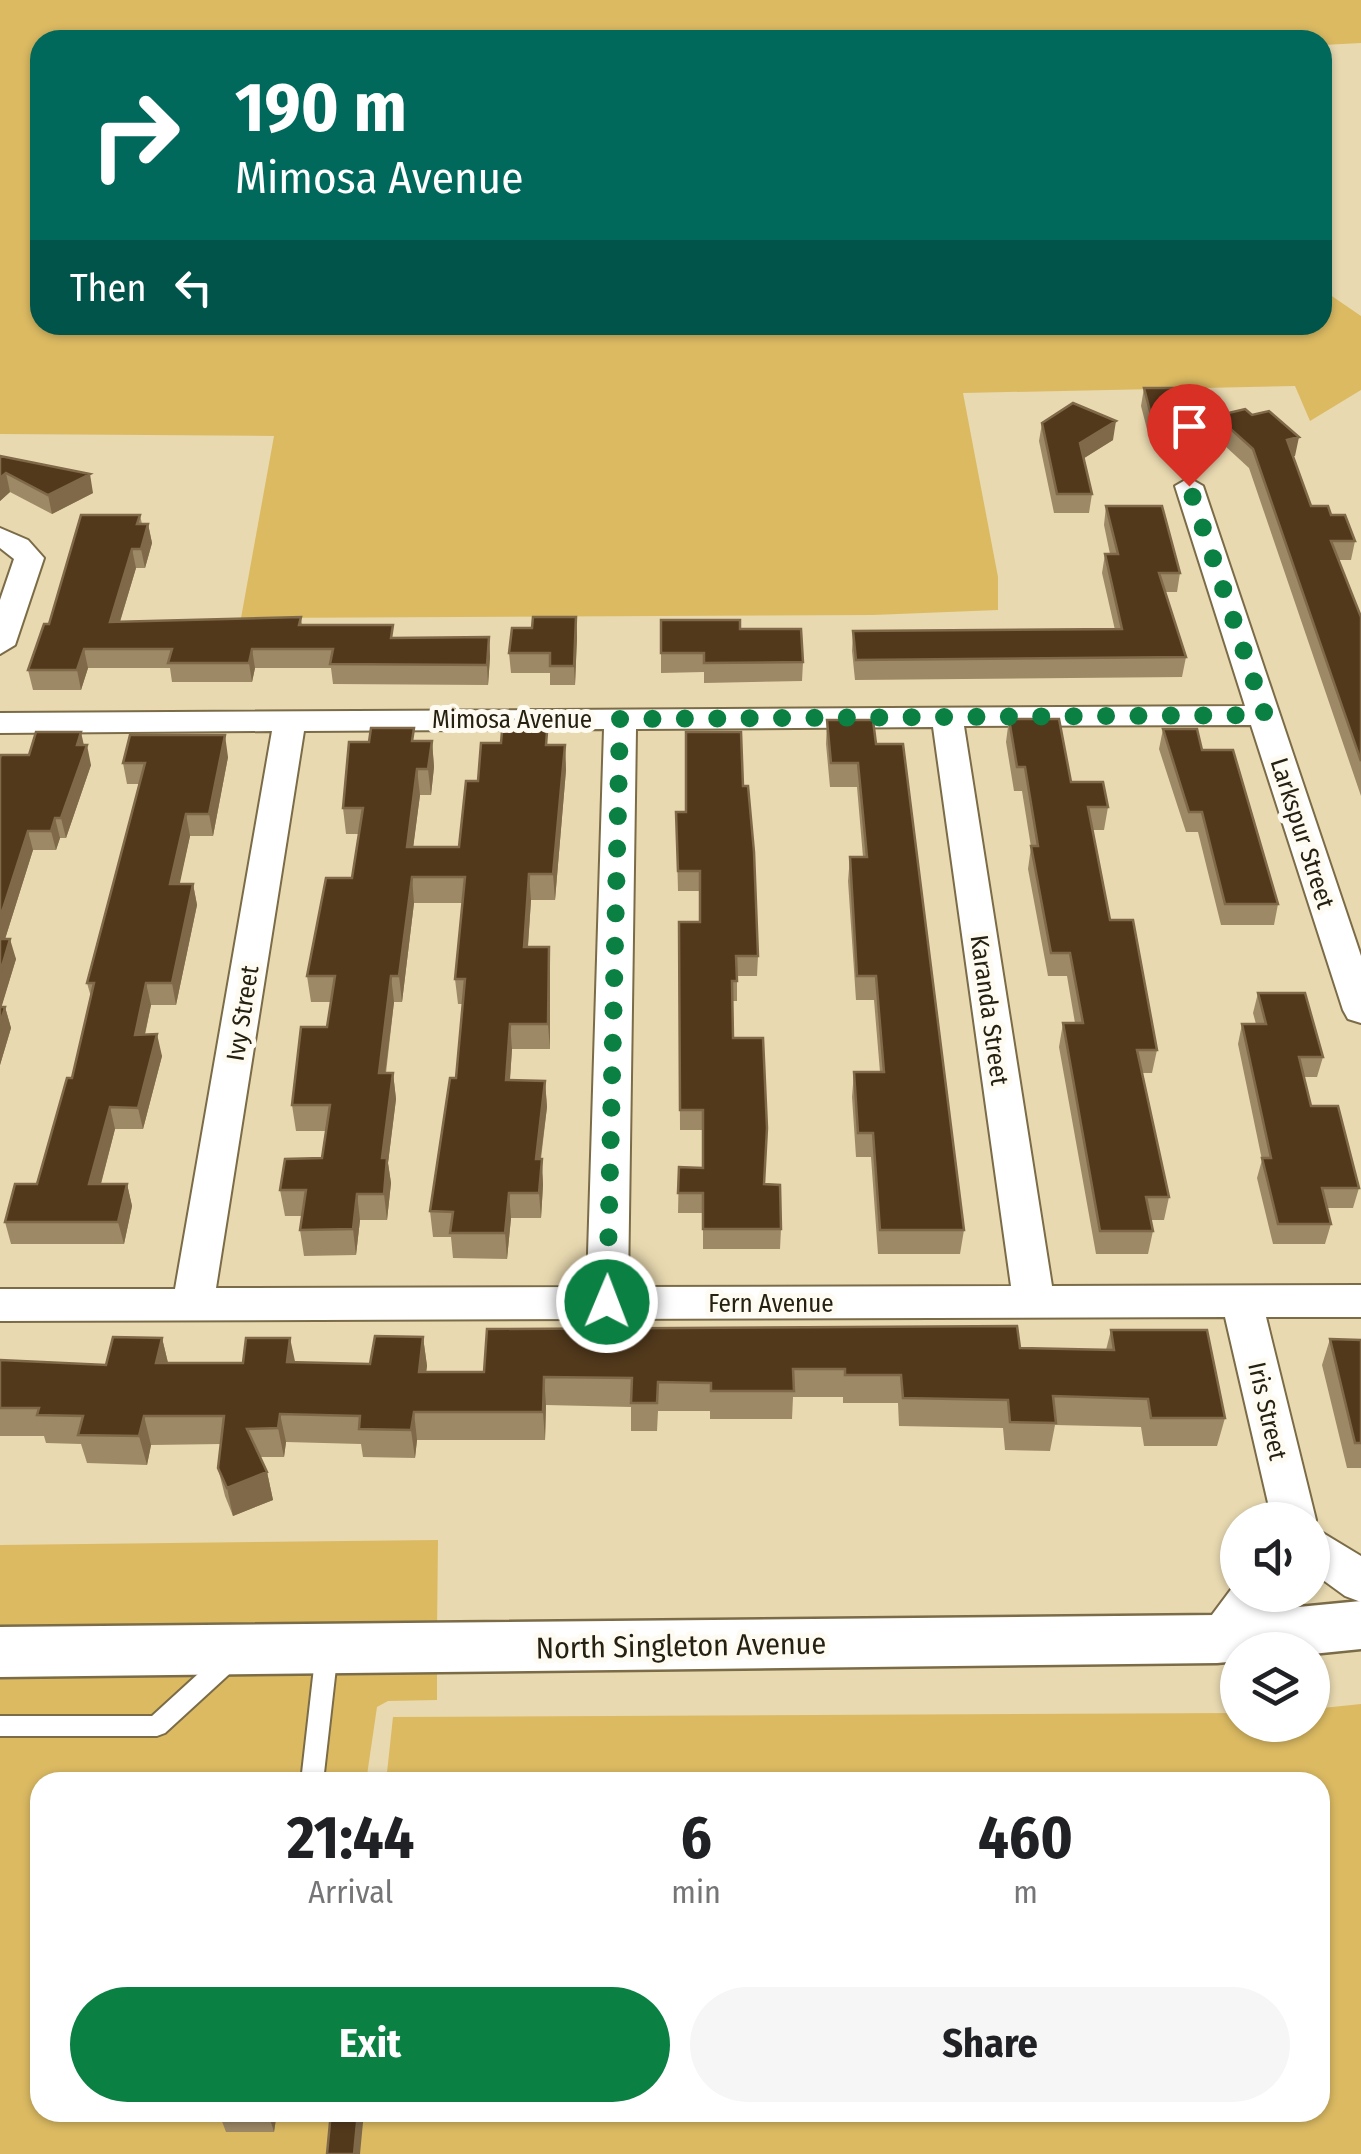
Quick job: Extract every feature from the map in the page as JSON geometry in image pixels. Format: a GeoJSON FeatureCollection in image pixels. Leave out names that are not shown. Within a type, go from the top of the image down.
{"type":"FeatureCollection","features":[{"type":"Feature","properties":{"kind":"street","name":"Larkspur Street"},"geometry":{"type":"LineString","coordinates":[[1189,486],[1361,1010]]}},
{"type":"Feature","properties":{"kind":"street"},"geometry":{"type":"LineString","coordinates":[[0,537],[18,546],[29,558],[0,646]]}},
{"type":"Feature","properties":{"kind":"street","name":"Mimosa Avenue"},"geometry":{"type":"LineString","coordinates":[[0,722],[1265,715]]}},
{"type":"Feature","properties":{"kind":"street","name":"Karanda Street"},"geometry":{"type":"LineString","coordinates":[[946,716],[1034,1303]]}},
{"type":"Feature","properties":{"kind":"street"},"geometry":{"type":"LineString","coordinates":[[607,1302],[620,719]]}},
{"type":"Feature","properties":{"kind":"street","name":"Ivy Street"},"geometry":{"type":"LineString","coordinates":[[194,1305],[290,720]]}},
{"type":"Feature","properties":{"kind":"street","name":"Fern Avenue"},"geometry":{"type":"LineString","coordinates":[[0,1305],[1361,1301]]}},
{"type":"Feature","properties":{"kind":"street","name":"Iris Street"},"geometry":{"type":"LineString","coordinates":[[1242,1303],[1290,1502]]}},
{"type":"Feature","properties":{"kind":"street"},"geometry":{"type":"LineString","coordinates":[[1330,1559],[1361,1582]]}},
{"type":"Feature","properties":{"kind":"street"},"geometry":{"type":"LineString","coordinates":[[1217,1639],[1238,1612]]}},
{"type":"Feature","properties":{"kind":"street","name":"North Singleton Avenue"},"geometry":{"type":"LineString","coordinates":[[0,1652],[1217,1639],[1361,1625]]}},
{"type":"Feature","properties":{"kind":"lane"},"geometry":{"type":"LineString","coordinates":[[0,1726],[158,1726],[238,1650]]}},
{"type":"Feature","properties":{"kind":"lane"},"geometry":{"type":"LineString","coordinates":[[313,1772],[327,1650]]}},
{"type":"Feature","properties":{"kind":"shaded area"},"geometry":{"type":"Polygon","coordinates":[[[0,0],[1361,0],[1361,43],[1332,45],[1332,30],[30,30],[30,335],[1332,335],[1332,296],[1361,316],[1361,390],[1310,421],[1295,386],[963,393],[998,577],[998,610],[873,615],[241,618],[274,436],[0,434],[0,0]]]}},
{"type":"Feature","properties":{"kind":"shaded area"},"geometry":{"type":"Polygon","coordinates":[[[438,1540],[437,1631],[0,1634],[0,1545],[438,1540]]]}},
{"type":"Feature","properties":{"kind":"shaded area"},"geometry":{"type":"Polygon","coordinates":[[[437,1666],[437,1700],[388,1701],[377,1707],[367,1772],[30,1772],[30,2122],[331,2122],[328,2154],[0,2154],[0,1670],[437,1666]]]}},
{"type":"Feature","properties":{"kind":"shaded area"},"geometry":{"type":"Polygon","coordinates":[[[1361,1704],[1361,2154],[351,2154],[354,2122],[1330,2122],[1330,1772],[387,1772],[393,1717],[1220,1713],[1220,1742],[1330,1742],[1330,1707],[1361,1704]]]}},
{"type":"Feature","properties":{"kind":"building"},"geometry":{"type":"Polygon","coordinates":[[[1144,388],[1186,388],[1194,415],[1151,415],[1144,388]]]}},
{"type":"Feature","properties":{"kind":"building"},"geometry":{"type":"Polygon","coordinates":[[[1073,403],[1116,421],[1080,443],[1092,494],[1057,494],[1042,423],[1073,403]]]}},
{"type":"Feature","properties":{"kind":"building"},"geometry":{"type":"Polygon","coordinates":[[[1245,409],[1252,415],[1269,411],[1299,437],[1287,440],[1311,506],[1328,506],[1331,515],[1345,515],[1355,541],[1331,541],[1361,617],[1361,761],[1253,449],[1216,416],[1245,409]]]}},
{"type":"Feature","properties":{"kind":"building"},"geometry":{"type":"Polygon","coordinates":[[[0,456],[90,474],[48,495],[6,473],[0,478],[0,456]]]}},
{"type":"Feature","properties":{"kind":"building"},"geometry":{"type":"Polygon","coordinates":[[[1106,506],[1162,506],[1180,573],[1159,573],[1186,657],[856,660],[853,631],[1122,629],[1105,554],[1118,554],[1106,506]]]}},
{"type":"Feature","properties":{"kind":"building"},"geometry":{"type":"Polygon","coordinates":[[[81,515],[140,515],[137,524],[148,524],[141,549],[132,549],[110,622],[301,617],[299,625],[393,625],[391,638],[489,637],[487,665],[330,664],[333,649],[252,649],[249,663],[168,663],[172,649],[84,649],[77,670],[28,670],[44,624],[49,624],[81,515]]]}},
{"type":"Feature","properties":{"kind":"building"},"geometry":{"type":"Polygon","coordinates":[[[533,617],[576,617],[574,666],[550,666],[550,653],[509,653],[512,628],[532,628],[533,617]]]}},
{"type":"Feature","properties":{"kind":"building"},"geometry":{"type":"Polygon","coordinates":[[[661,620],[740,620],[740,629],[801,629],[803,662],[704,663],[704,653],[661,653],[661,620]]]}},
{"type":"Feature","properties":{"kind":"building"},"geometry":{"type":"Polygon","coordinates":[[[548,719],[546,745],[565,745],[553,874],[529,874],[524,947],[549,947],[548,1024],[510,1024],[506,1080],[545,1081],[536,1159],[542,1159],[539,1193],[509,1193],[505,1233],[450,1233],[453,1212],[430,1211],[450,1078],[456,1078],[465,979],[455,979],[465,877],[412,877],[399,976],[391,976],[379,1073],[393,1073],[382,1158],[387,1158],[384,1194],[357,1194],[353,1229],[300,1230],[306,1190],[280,1190],[285,1159],[322,1158],[330,1105],[292,1105],[301,1027],[327,1027],[335,976],[307,976],[326,878],[352,878],[363,808],[343,808],[349,742],[369,742],[371,728],[414,728],[412,741],[432,741],[428,769],[417,769],[407,847],[459,847],[466,781],[478,781],[481,743],[501,743],[503,720],[548,719]]]}},
{"type":"Feature","properties":{"kind":"building"},"geometry":{"type":"Polygon","coordinates":[[[1009,719],[1059,719],[1071,782],[1103,782],[1108,807],[1088,807],[1110,920],[1133,920],[1157,1050],[1137,1050],[1169,1197],[1146,1197],[1153,1231],[1100,1231],[1063,1023],[1083,1023],[1070,953],[1051,953],[1031,846],[1038,846],[1025,767],[1017,767],[1009,719]]]}},
{"type":"Feature","properties":{"kind":"building"},"geometry":{"type":"Polygon","coordinates":[[[827,720],[873,720],[876,744],[903,744],[964,1230],[880,1230],[873,1133],[858,1133],[854,1072],[884,1072],[876,976],[857,976],[850,857],[867,857],[858,763],[831,763],[827,720]]]}},
{"type":"Feature","properties":{"kind":"building"},"geometry":{"type":"Polygon","coordinates":[[[1163,729],[1197,729],[1202,750],[1233,750],[1278,904],[1225,904],[1202,812],[1189,812],[1163,729]]]}},
{"type":"Feature","properties":{"kind":"building"},"geometry":{"type":"Polygon","coordinates":[[[36,732],[81,732],[77,745],[87,745],[61,818],[55,818],[51,831],[28,831],[0,918],[0,758],[29,755],[36,732]]]}},
{"type":"Feature","properties":{"kind":"building"},"geometry":{"type":"Polygon","coordinates":[[[686,732],[741,732],[743,786],[748,786],[754,852],[758,956],[736,956],[737,981],[732,981],[733,1038],[763,1038],[767,1128],[764,1184],[780,1185],[781,1229],[703,1229],[703,1193],[678,1193],[679,1167],[703,1168],[703,1110],[680,1110],[679,922],[700,922],[700,871],[678,871],[676,812],[686,812],[686,732]]]}},
{"type":"Feature","properties":{"kind":"building"},"geometry":{"type":"Polygon","coordinates":[[[130,735],[225,735],[209,814],[186,814],[170,884],[193,884],[172,983],[146,983],[135,1035],[157,1034],[138,1108],[110,1107],[89,1184],[127,1184],[118,1222],[5,1222],[15,1184],[37,1184],[67,1078],[72,1078],[94,983],[87,983],[145,763],[123,763],[130,735]]]}},
{"type":"Feature","properties":{"kind":"building"},"geometry":{"type":"Polygon","coordinates":[[[0,939],[10,939],[0,973],[0,939]]]}},
{"type":"Feature","properties":{"kind":"building"},"geometry":{"type":"Polygon","coordinates":[[[1258,993],[1305,993],[1323,1057],[1299,1057],[1311,1106],[1338,1106],[1359,1188],[1322,1188],[1331,1224],[1278,1224],[1262,1158],[1271,1158],[1242,1024],[1266,1024],[1258,993]]]}},
{"type":"Feature","properties":{"kind":"building"},"geometry":{"type":"Polygon","coordinates":[[[1017,1326],[1020,1348],[1114,1350],[1111,1330],[1207,1330],[1225,1418],[1151,1418],[1148,1399],[1053,1396],[1056,1423],[1010,1422],[1008,1400],[903,1398],[901,1375],[845,1375],[845,1369],[793,1369],[794,1391],[711,1391],[711,1383],[658,1382],[657,1403],[631,1403],[632,1378],[544,1377],[543,1412],[414,1412],[411,1430],[359,1429],[360,1416],[280,1414],[278,1428],[247,1429],[267,1472],[227,1488],[218,1468],[224,1416],[144,1416],[139,1436],[78,1435],[83,1416],[37,1415],[39,1408],[0,1408],[0,1360],[106,1365],[113,1337],[162,1338],[156,1363],[243,1363],[246,1338],[290,1338],[287,1362],[370,1364],[375,1336],[423,1337],[419,1372],[484,1372],[487,1329],[1017,1326]]]}},
{"type":"Feature","properties":{"kind":"building"},"geometry":{"type":"Polygon","coordinates":[[[1330,1339],[1361,1340],[1361,1443],[1355,1443],[1330,1339]]]}},
{"type":"Feature","properties":{"kind":"building"},"geometry":{"type":"Polygon","coordinates":[[[330,2122],[357,2122],[354,2154],[327,2154],[330,2122]]]}},
{"type":"Feature","properties":{"kind":"route"},"geometry":{"type":"LineString","coordinates":[[607,1302],[620,719],[1265,715],[1189,486]]}}]}
